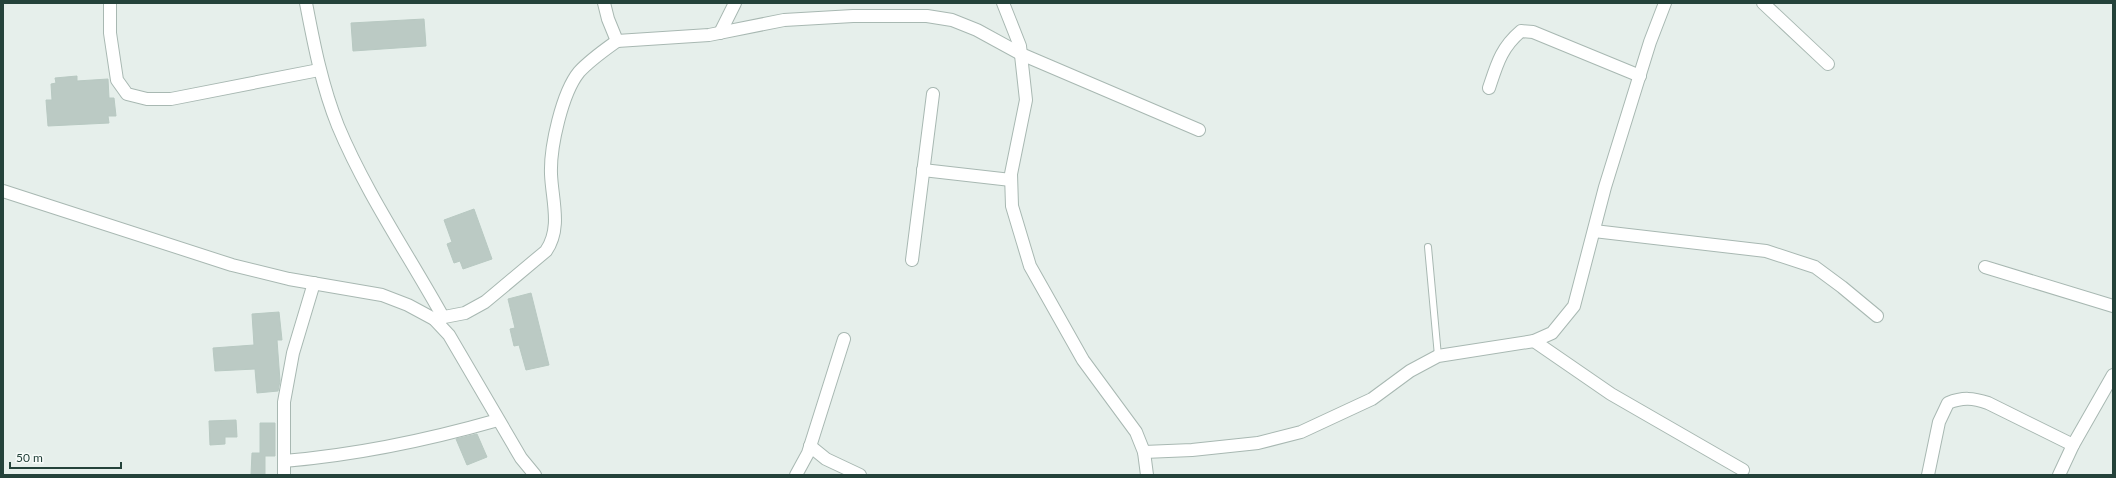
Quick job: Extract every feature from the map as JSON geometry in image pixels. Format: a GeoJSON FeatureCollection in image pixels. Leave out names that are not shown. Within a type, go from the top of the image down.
{"type":"FeatureCollection","features":[{"type":"Feature","properties":{"kind":"street"},"geometry":{"type":"LineString","coordinates":[[110,3],[110,33],[117,80],[127,94],[147,99],[171,99],[319,70]]}},
{"type":"Feature","properties":{"kind":"street"},"geometry":{"type":"LineString","coordinates":[[306,3],[319,70],[338,126],[365,182],[439,318],[498,420],[521,458],[535,475]]}},
{"type":"Feature","properties":{"kind":"street"},"geometry":{"type":"LineString","coordinates":[[604,3],[608,19],[617,41]]}},
{"type":"Feature","properties":{"kind":"street"},"geometry":{"type":"LineString","coordinates":[[720,33],[735,3]]}},
{"type":"Feature","properties":{"kind":"street"},"geometry":{"type":"LineString","coordinates":[[1003,3],[1020,46],[1026,100],[1017,138],[1011,180],[1012,206],[1030,266],[1082,360],[1136,432],[1144,452],[1147,475]]}},
{"type":"Feature","properties":{"kind":"street"},"geometry":{"type":"LineString","coordinates":[[1144,452],[1192,450],[1258,443],[1302,432],[1341,415],[1372,399],[1410,371],[1438,356],[1534,341],[1552,333],[1574,306],[1605,187],[1665,3]]}},
{"type":"Feature","properties":{"kind":"street"},"geometry":{"type":"LineString","coordinates":[[1763,3],[1828,64]]}},
{"type":"Feature","properties":{"kind":"street"},"geometry":{"type":"LineString","coordinates":[[3,191],[232,265],[314,283],[382,295],[439,318],[465,313],[485,302],[546,251],[552,241],[555,224],[551,173],[559,118],[578,74],[592,59],[617,41],[678,38],[720,33],[784,20],[853,16],[927,16],[952,20],[977,30],[1021,54],[1199,130]]}},
{"type":"Feature","properties":{"kind":"street"},"geometry":{"type":"LineString","coordinates":[[1489,88],[1499,55],[1512,39],[1521,31],[1533,32],[1640,76]]}},
{"type":"Feature","properties":{"kind":"street"},"geometry":{"type":"LineString","coordinates":[[912,260],[932,94]]}},
{"type":"Feature","properties":{"kind":"street"},"geometry":{"type":"LineString","coordinates":[[923,170],[1011,180]]}},
{"type":"Feature","properties":{"kind":"street"},"geometry":{"type":"LineString","coordinates":[[1594,231],[1766,250],[1816,267],[1877,316]]}},
{"type":"Feature","properties":{"kind":"street"},"geometry":{"type":"LineString","coordinates":[[1985,267],[2113,306]]}},
{"type":"Feature","properties":{"kind":"street"},"geometry":{"type":"LineString","coordinates":[[284,475],[284,402],[293,353],[314,283]]}},
{"type":"Feature","properties":{"kind":"street"},"geometry":{"type":"LineString","coordinates":[[796,475],[810,446],[844,339]]}},
{"type":"Feature","properties":{"kind":"street"},"geometry":{"type":"LineString","coordinates":[[1534,341],[1610,394],[1743,470]]}},
{"type":"Feature","properties":{"kind":"street"},"geometry":{"type":"LineString","coordinates":[[2059,475],[2073,445],[2113,375]]}},
{"type":"Feature","properties":{"kind":"street"},"geometry":{"type":"LineString","coordinates":[[1928,475],[1939,422],[1948,403],[1962,398],[1976,399],[1988,403],[2073,445]]}},
{"type":"Feature","properties":{"kind":"street"},"geometry":{"type":"LineString","coordinates":[[284,461],[313,459],[438,437],[498,420]]}},
{"type":"Feature","properties":{"kind":"street"},"geometry":{"type":"LineString","coordinates":[[810,446],[826,459],[860,475]]}},
{"type":"Feature","properties":{"kind":"lane"},"geometry":{"type":"LineString","coordinates":[[1428,247],[1438,356]]}},
{"type":"Feature","properties":{"kind":"building"},"geometry":{"type":"Polygon","coordinates":[[[424,19],[426,46],[353,51],[351,23],[424,19]]]}},
{"type":"Feature","properties":{"kind":"building"},"geometry":{"type":"Polygon","coordinates":[[[77,76],[77,81],[108,79],[109,98],[114,98],[116,116],[108,116],[109,123],[48,126],[46,100],[52,100],[51,84],[56,83],[55,78],[77,76]]]}},
{"type":"Feature","properties":{"kind":"building"},"geometry":{"type":"Polygon","coordinates":[[[474,209],[492,259],[463,269],[460,261],[454,263],[447,244],[452,242],[444,220],[474,209]]]}},
{"type":"Feature","properties":{"kind":"building"},"geometry":{"type":"Polygon","coordinates":[[[531,293],[549,365],[526,370],[519,345],[514,346],[510,329],[515,328],[508,299],[531,293]]]}},
{"type":"Feature","properties":{"kind":"building"},"geometry":{"type":"Polygon","coordinates":[[[279,312],[282,340],[277,340],[280,381],[278,391],[257,393],[255,369],[215,371],[213,348],[254,345],[252,314],[279,312]]]}},
{"type":"Feature","properties":{"kind":"building"},"geometry":{"type":"Polygon","coordinates":[[[236,420],[237,437],[225,437],[225,444],[210,445],[209,421],[236,420]]]}},
{"type":"Feature","properties":{"kind":"building"},"geometry":{"type":"Polygon","coordinates":[[[260,423],[275,423],[275,456],[265,456],[265,475],[251,475],[252,453],[260,453],[260,423]]]}},
{"type":"Feature","properties":{"kind":"building"},"geometry":{"type":"Polygon","coordinates":[[[477,434],[487,457],[467,465],[456,439],[477,434]]]}}]}
